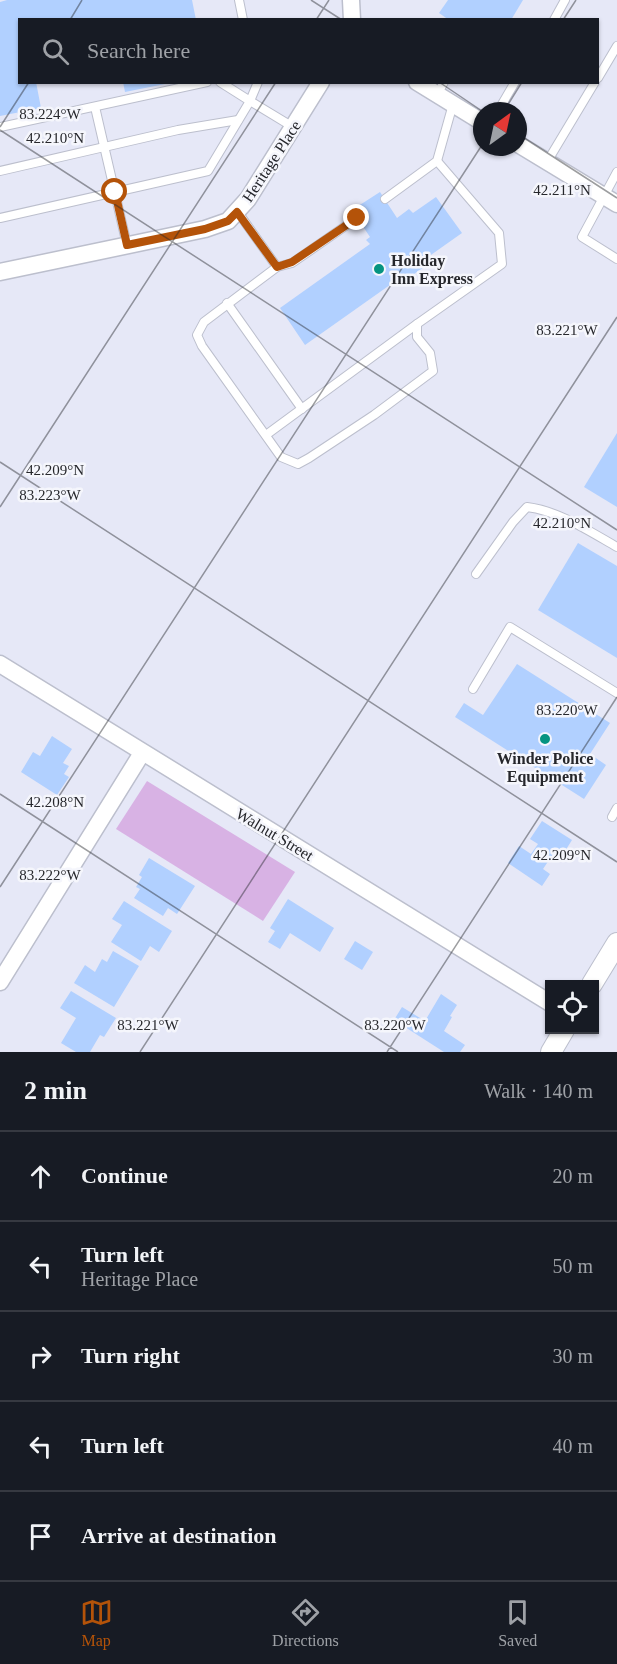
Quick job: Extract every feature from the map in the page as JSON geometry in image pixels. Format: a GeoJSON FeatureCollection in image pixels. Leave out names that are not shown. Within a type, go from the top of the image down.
{"type":"FeatureCollection","features":[{"type":"Feature","properties":{"kind":"street"},"geometry":{"type":"LineString","coordinates":[[352,18],[354,1]]}},
{"type":"Feature","properties":{"kind":"street","name":"Heritage Place"},"geometry":{"type":"LineString","coordinates":[[0,272],[205,229],[228,221],[249,200],[320,84]]}},
{"type":"Feature","properties":{"kind":"street"},"geometry":{"type":"LineString","coordinates":[[425,84],[441,88],[453,104],[473,116]]}},
{"type":"Feature","properties":{"kind":"street"},"geometry":{"type":"LineString","coordinates":[[527,150],[610,200]]}},
{"type":"Feature","properties":{"kind":"street","name":"Walnut Street"},"geometry":{"type":"LineString","coordinates":[[0,664],[545,1002]]}},
{"type":"Feature","properties":{"kind":"street"},"geometry":{"type":"LineString","coordinates":[[0,981],[142,753]]}},
{"type":"Feature","properties":{"kind":"street"},"geometry":{"type":"LineString","coordinates":[[594,980],[617,943]]}},
{"type":"Feature","properties":{"kind":"street"},"geometry":{"type":"LineString","coordinates":[[551,1052],[561,1034]]}},
{"type":"Feature","properties":{"kind":"lane"},"geometry":{"type":"LineString","coordinates":[[239,0],[243,18]]}},
{"type":"Feature","properties":{"kind":"lane"},"geometry":{"type":"LineString","coordinates":[[555,18],[566,0]]}},
{"type":"Feature","properties":{"kind":"lane"},"geometry":{"type":"LineString","coordinates":[[599,75],[617,46]]}},
{"type":"Feature","properties":{"kind":"lane"},"geometry":{"type":"LineString","coordinates":[[0,127],[198,84]]}},
{"type":"Feature","properties":{"kind":"lane"},"geometry":{"type":"LineString","coordinates":[[223,84],[294,127]]}},
{"type":"Feature","properties":{"kind":"lane"},"geometry":{"type":"LineString","coordinates":[[0,218],[208,171],[257,84]]}},
{"type":"Feature","properties":{"kind":"lane"},"geometry":{"type":"LineString","coordinates":[[503,102],[514,84]]}},
{"type":"Feature","properties":{"kind":"lane"},"geometry":{"type":"LineString","coordinates":[[547,162],[594,84]]}},
{"type":"Feature","properties":{"kind":"lane"},"geometry":{"type":"LineString","coordinates":[[385,199],[437,160],[453,104]]}},
{"type":"Feature","properties":{"kind":"lane"},"geometry":{"type":"LineString","coordinates":[[95,107],[127,245]]}},
{"type":"Feature","properties":{"kind":"lane"},"geometry":{"type":"LineString","coordinates":[[0,171],[177,130],[238,120]]}},
{"type":"Feature","properties":{"kind":"lane"},"geometry":{"type":"LineString","coordinates":[[266,435],[502,264],[499,233],[437,160]]}},
{"type":"Feature","properties":{"kind":"lane"},"geometry":{"type":"LineString","coordinates":[[617,172],[610,200],[582,237],[617,259]]}},
{"type":"Feature","properties":{"kind":"lane"},"geometry":{"type":"LineString","coordinates":[[237,212],[277,267]]}},
{"type":"Feature","properties":{"kind":"lane"},"geometry":{"type":"LineString","coordinates":[[357,218],[292,262],[277,267],[227,303],[204,322],[197,335],[201,346],[281,457],[298,464],[309,459],[433,371],[430,353],[417,337],[417,324]]}},
{"type":"Feature","properties":{"kind":"lane"},"geometry":{"type":"LineString","coordinates":[[227,303],[302,409]]}},
{"type":"Feature","properties":{"kind":"lane"},"geometry":{"type":"LineString","coordinates":[[476,574],[513,522],[527,507],[539,508],[570,521],[617,547]]}},
{"type":"Feature","properties":{"kind":"lane"},"geometry":{"type":"LineString","coordinates":[[473,689],[510,627],[617,693]]}},
{"type":"Feature","properties":{"kind":"lane"},"geometry":{"type":"LineString","coordinates":[[612,817],[617,808]]}},
{"type":"Feature","properties":{"kind":"shaded area"},"geometry":{"type":"Polygon","coordinates":[[[147,781],[295,872],[263,921],[116,829],[147,781]]]}},
{"type":"Feature","properties":{"kind":"building"},"geometry":{"type":"Polygon","coordinates":[[[7,0],[192,0],[196,18],[18,18],[18,84],[36,84],[41,108],[0,116],[0,2],[7,0]]]}},
{"type":"Feature","properties":{"kind":"building"},"geometry":{"type":"Polygon","coordinates":[[[448,0],[523,0],[512,18],[446,18],[439,13],[448,0]]]}},
{"type":"Feature","properties":{"kind":"building"},"geometry":{"type":"Polygon","coordinates":[[[123,84],[165,84],[125,92],[123,84]]]}},
{"type":"Feature","properties":{"kind":"building","name":"Holiday Inn Express"},"geometry":{"type":"Polygon","coordinates":[[[380,192],[397,218],[409,209],[413,213],[436,197],[462,233],[428,257],[431,262],[407,279],[404,275],[305,345],[280,308],[370,244],[366,240],[370,237],[352,210],[380,192]]]}},
{"type":"Feature","properties":{"kind":"building"},"geometry":{"type":"Polygon","coordinates":[[[617,433],[617,507],[584,487],[617,433]]]}},
{"type":"Feature","properties":{"kind":"building"},"geometry":{"type":"Polygon","coordinates":[[[578,543],[617,566],[617,658],[538,610],[578,543]]]}},
{"type":"Feature","properties":{"kind":"building","name":"Winder Police Equipment"},"geometry":{"type":"Polygon","coordinates":[[[517,664],[610,723],[590,754],[606,765],[584,799],[455,717],[464,703],[483,715],[517,664]]]}},
{"type":"Feature","properties":{"kind":"building"},"geometry":{"type":"Polygon","coordinates":[[[52,736],[72,749],[63,763],[69,766],[64,774],[69,777],[57,795],[21,772],[33,752],[40,756],[52,736]]]}},
{"type":"Feature","properties":{"kind":"building"},"geometry":{"type":"Polygon","coordinates":[[[542,821],[572,840],[560,859],[553,854],[543,869],[550,874],[542,886],[508,863],[519,846],[531,854],[538,844],[530,839],[542,821]]]}},
{"type":"Feature","properties":{"kind":"building"},"geometry":{"type":"Polygon","coordinates":[[[149,858],[195,886],[177,914],[168,908],[163,916],[134,898],[140,889],[136,887],[142,877],[139,875],[149,858]]]}},
{"type":"Feature","properties":{"kind":"building"},"geometry":{"type":"Polygon","coordinates":[[[288,899],[334,928],[320,952],[290,933],[280,949],[268,942],[275,931],[270,928],[288,899]]]}},
{"type":"Feature","properties":{"kind":"building"},"geometry":{"type":"Polygon","coordinates":[[[124,901],[172,931],[159,952],[150,946],[141,961],[111,942],[122,925],[112,919],[124,901]]]}},
{"type":"Feature","properties":{"kind":"building"},"geometry":{"type":"Polygon","coordinates":[[[355,941],[373,952],[362,970],[344,959],[355,941]]]}},
{"type":"Feature","properties":{"kind":"building"},"geometry":{"type":"Polygon","coordinates":[[[113,951],[139,966],[114,1007],[74,983],[85,965],[95,972],[102,959],[107,962],[113,951]]]}},
{"type":"Feature","properties":{"kind":"building"},"geometry":{"type":"Polygon","coordinates":[[[71,991],[116,1018],[104,1037],[100,1035],[90,1052],[76,1052],[61,1043],[76,1018],[60,1008],[71,991]]]}},
{"type":"Feature","properties":{"kind":"building"},"geometry":{"type":"Polygon","coordinates":[[[441,994],[457,1005],[444,1031],[465,1045],[460,1052],[444,1052],[394,1020],[402,1007],[425,1021],[441,994]]]}},
{"type":"Feature","properties":{"kind":"place","name":"Holiday Inn Express"},"geometry":{"type":"Point","coordinates":[379,269]}},
{"type":"Feature","properties":{"kind":"place","name":"Winder Police Equipment"},"geometry":{"type":"Point","coordinates":[545,739]}},
{"type":"Feature","properties":{"kind":"route"},"geometry":{"type":"LineString","coordinates":[[115,192],[127,245],[205,229],[228,221],[237,212],[277,267],[292,262],[357,218]]}}]}
